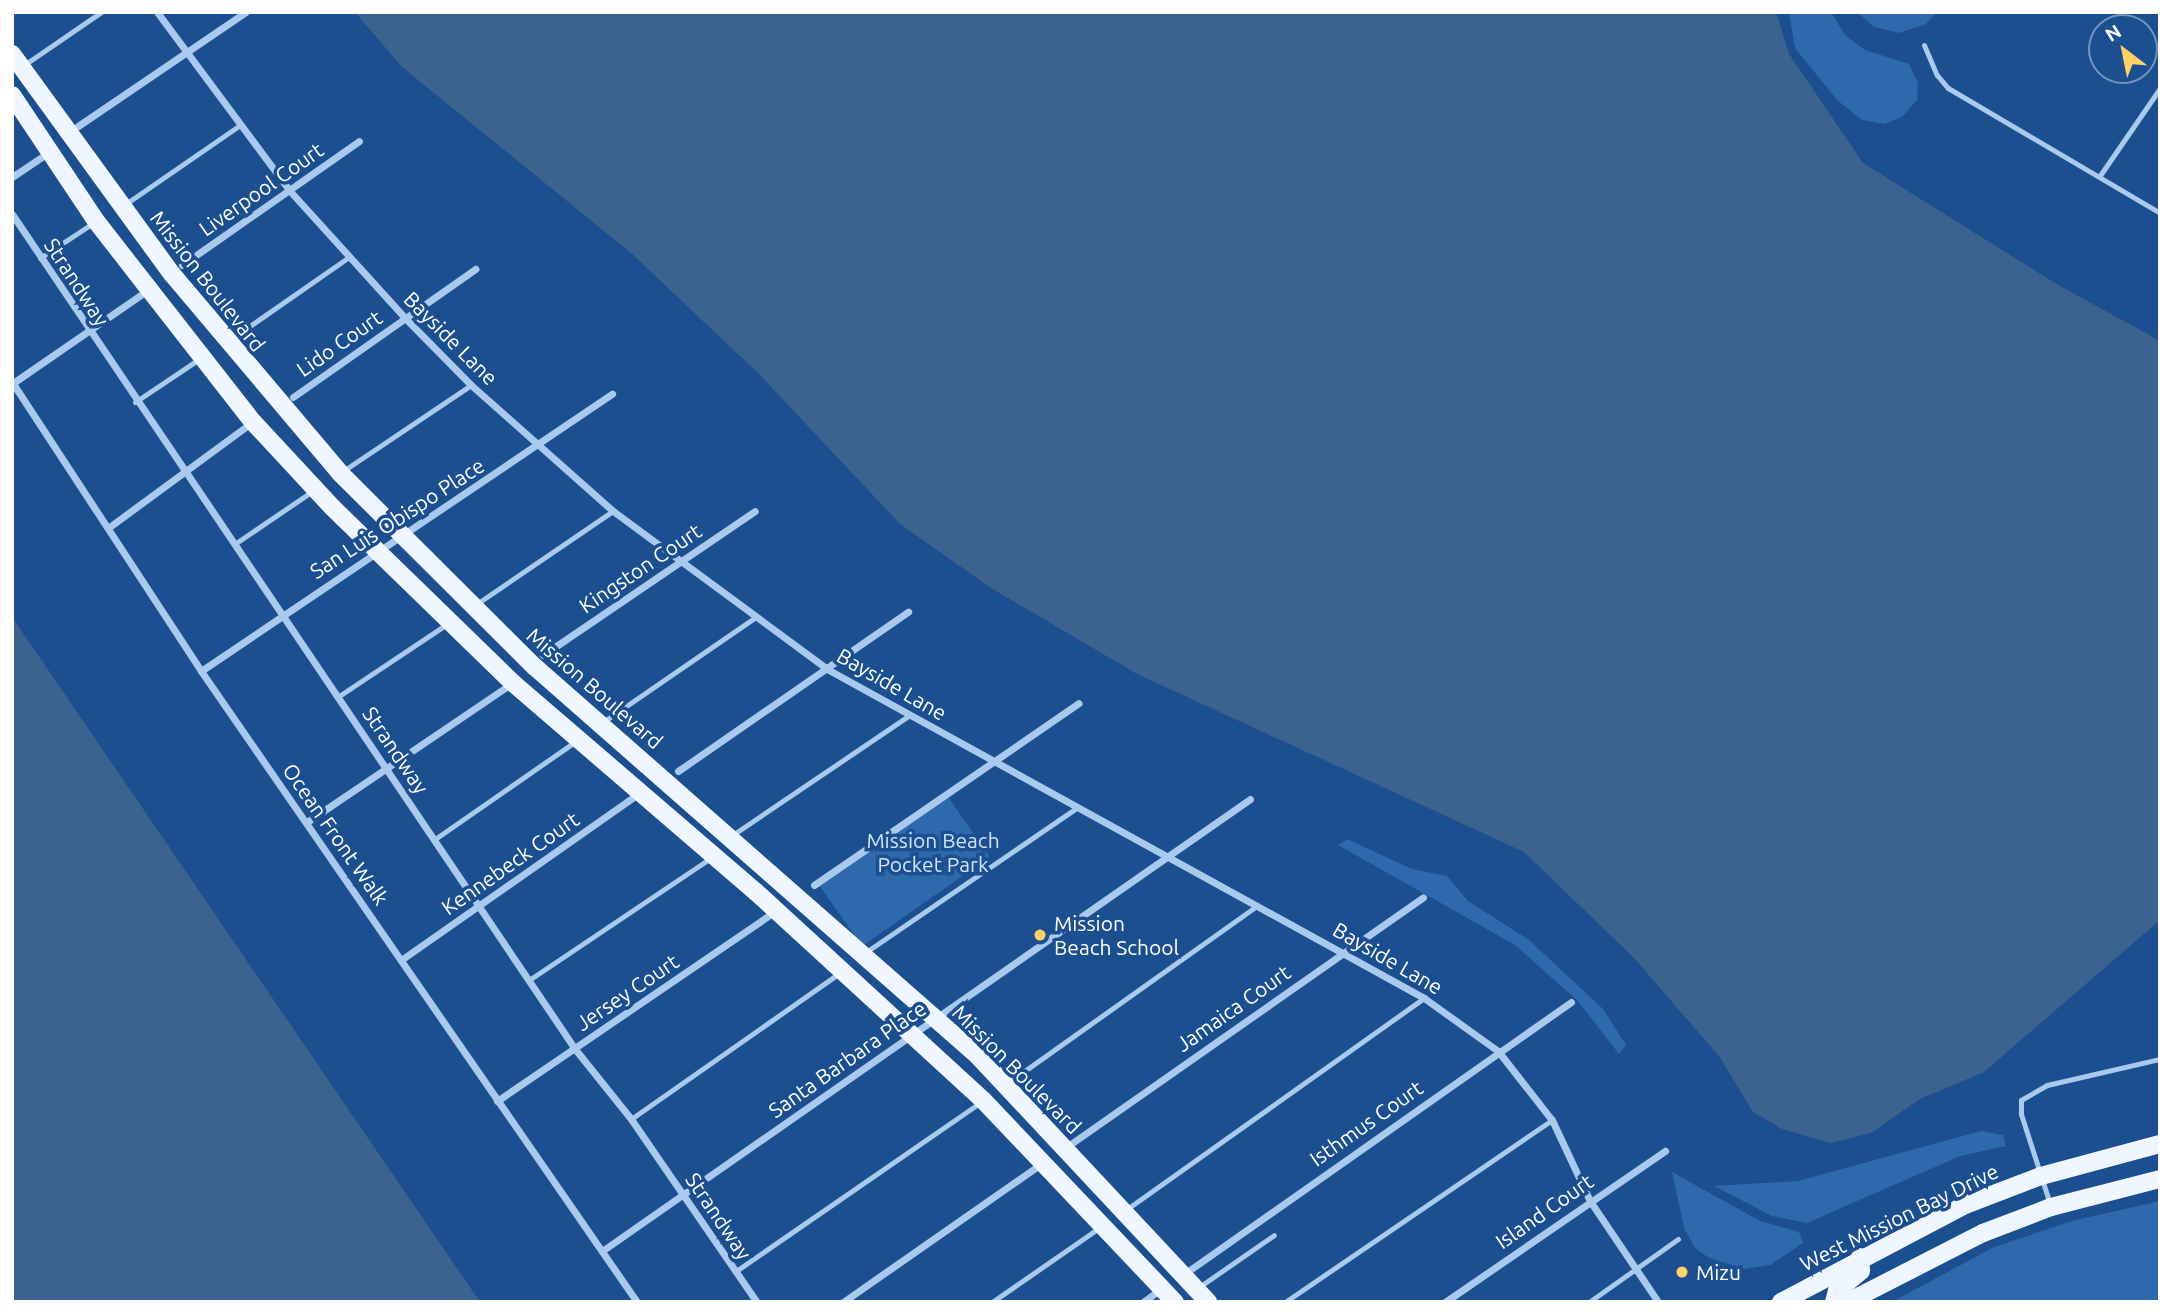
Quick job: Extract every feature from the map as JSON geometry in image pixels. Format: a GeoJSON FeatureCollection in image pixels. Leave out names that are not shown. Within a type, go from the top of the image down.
{"type":"FeatureCollection","features":[{"type":"Feature","properties":{"kind":"main road","name":"Mission Boulevard"},"geometry":{"type":"LineString","coordinates":[[17,61],[121,207],[226,342],[340,473],[472,607],[1006,1084],[1202,1295]]}},
{"type":"Feature","properties":{"kind":"main road"},"geometry":{"type":"LineString","coordinates":[[12,95],[96,221],[253,422],[316,489],[449,622],[576,740],[714,856],[844,971],[983,1100],[1045,1161],[1169,1295]]}},
{"type":"Feature","properties":{"kind":"main road","name":"West Mission Bay Drive"},"geometry":{"type":"LineString","coordinates":[[1782,1302],[1860,1257],[1965,1205],[2041,1176],[2160,1144]]}},
{"type":"Feature","properties":{"kind":"main road"},"geometry":{"type":"LineString","coordinates":[[1848,1302],[1937,1254],[2051,1207],[2160,1178]]}},
{"type":"Feature","properties":{"kind":"main road"},"geometry":{"type":"LineString","coordinates":[[1834,1302],[1837,1291],[1861,1271],[1860,1257]]}},
{"type":"Feature","properties":{"kind":"street","name":"Bayside Lane"},"geometry":{"type":"LineString","coordinates":[[157,12],[184,54],[289,190],[349,257],[471,385],[613,511],[827,668],[1075,809],[1258,905],[1424,998],[1498,1051],[1552,1120],[1590,1201],[1658,1302]]}},
{"type":"Feature","properties":{"kind":"street"},"geometry":{"type":"LineString","coordinates":[[79,126],[246,12]]}},
{"type":"Feature","properties":{"kind":"street","name":"Liverpool Court"},"geometry":{"type":"LineString","coordinates":[[182,265],[359,141]]}},
{"type":"Feature","properties":{"kind":"street"},"geometry":{"type":"LineString","coordinates":[[12,177],[50,152]]}},
{"type":"Feature","properties":{"kind":"street","name":"Strandway"},"geometry":{"type":"LineString","coordinates":[[12,214],[135,402],[236,543],[281,615],[339,696],[575,1049],[631,1119],[757,1302]]}},
{"type":"Feature","properties":{"kind":"street","name":"Lido Court"},"geometry":{"type":"LineString","coordinates":[[293,397],[475,270]]}},
{"type":"Feature","properties":{"kind":"street"},"geometry":{"type":"LineString","coordinates":[[13,382],[149,289]]}},
{"type":"Feature","properties":{"kind":"street","name":"Ocean Front Walk"},"geometry":{"type":"LineString","coordinates":[[13,382],[201,671],[638,1302]]}},
{"type":"Feature","properties":{"kind":"street","name":"San Luis Obispo Place"},"geometry":{"type":"LineString","coordinates":[[201,671],[376,551],[538,447],[612,394]]}},
{"type":"Feature","properties":{"kind":"street"},"geometry":{"type":"LineString","coordinates":[[108,528],[182,471],[253,422]]}},
{"type":"Feature","properties":{"kind":"street","name":"Kingston Court"},"geometry":{"type":"LineString","coordinates":[[543,655],[755,511]]}},
{"type":"Feature","properties":{"kind":"street"},"geometry":{"type":"LineString","coordinates":[[678,771],[908,612]]}},
{"type":"Feature","properties":{"kind":"street"},"geometry":{"type":"LineString","coordinates":[[307,822],[513,682]]}},
{"type":"Feature","properties":{"kind":"street"},"geometry":{"type":"LineString","coordinates":[[814,885],[1079,703]]}},
{"type":"Feature","properties":{"kind":"street","name":"Kennebeck Court"},"geometry":{"type":"LineString","coordinates":[[401,960],[638,794]]}},
{"type":"Feature","properties":{"kind":"street","name":"Santa Barbara Place"},"geometry":{"type":"LineString","coordinates":[[602,1251],[1250,799]]}},
{"type":"Feature","properties":{"kind":"street","name":"Jamaica Court"},"geometry":{"type":"LineString","coordinates":[[1064,1149],[1423,897]]}},
{"type":"Feature","properties":{"kind":"street","name":"Jersey Court"},"geometry":{"type":"LineString","coordinates":[[497,1101],[776,911]]}},
{"type":"Feature","properties":{"kind":"street","name":"Isthmus Court"},"geometry":{"type":"LineString","coordinates":[[1183,1274],[1571,1002]]}},
{"type":"Feature","properties":{"kind":"street","name":"Island Court"},"geometry":{"type":"LineString","coordinates":[[1444,1302],[1665,1151]]}},
{"type":"Feature","properties":{"kind":"street"},"geometry":{"type":"LineString","coordinates":[[843,1302],[1045,1161]]}},
{"type":"Feature","properties":{"kind":"street"},"geometry":{"type":"LineString","coordinates":[[1143,1302],[1169,1295]]}},
{"type":"Feature","properties":{"kind":"lane"},"geometry":{"type":"LineString","coordinates":[[17,61],[101,12]]}},
{"type":"Feature","properties":{"kind":"lane"},"geometry":{"type":"LineString","coordinates":[[1924,45],[1933,69],[1948,88],[2101,174],[2160,213]]}},
{"type":"Feature","properties":{"kind":"lane"},"geometry":{"type":"LineString","coordinates":[[2101,174],[2160,88]]}},
{"type":"Feature","properties":{"kind":"lane"},"geometry":{"type":"LineString","coordinates":[[121,207],[240,125]]}},
{"type":"Feature","properties":{"kind":"lane"},"geometry":{"type":"LineString","coordinates":[[40,258],[96,221]]}},
{"type":"Feature","properties":{"kind":"lane"},"geometry":{"type":"LineString","coordinates":[[226,342],[349,257]]}},
{"type":"Feature","properties":{"kind":"lane"},"geometry":{"type":"LineString","coordinates":[[135,402],[203,356]]}},
{"type":"Feature","properties":{"kind":"lane"},"geometry":{"type":"LineString","coordinates":[[340,473],[471,385]]}},
{"type":"Feature","properties":{"kind":"lane"},"geometry":{"type":"LineString","coordinates":[[236,543],[316,489]]}},
{"type":"Feature","properties":{"kind":"lane"},"geometry":{"type":"LineString","coordinates":[[472,607],[613,511]]}},
{"type":"Feature","properties":{"kind":"lane"},"geometry":{"type":"LineString","coordinates":[[600,724],[757,617]]}},
{"type":"Feature","properties":{"kind":"lane"},"geometry":{"type":"LineString","coordinates":[[339,696],[449,622]]}},
{"type":"Feature","properties":{"kind":"lane"},"geometry":{"type":"LineString","coordinates":[[731,836],[910,715]]}},
{"type":"Feature","properties":{"kind":"lane"},"geometry":{"type":"LineString","coordinates":[[435,839],[576,740]]}},
{"type":"Feature","properties":{"kind":"lane"},"geometry":{"type":"LineString","coordinates":[[863,954],[1075,809]]}},
{"type":"Feature","properties":{"kind":"lane"},"geometry":{"type":"LineString","coordinates":[[529,980],[714,856]]}},
{"type":"Feature","properties":{"kind":"lane"},"geometry":{"type":"LineString","coordinates":[[1006,1084],[1258,905]]}},
{"type":"Feature","properties":{"kind":"lane"},"geometry":{"type":"LineString","coordinates":[[631,1119],[844,971]]}},
{"type":"Feature","properties":{"kind":"lane"},"geometry":{"type":"LineString","coordinates":[[1123,1212],[1424,998]]}},
{"type":"Feature","properties":{"kind":"lane"},"geometry":{"type":"LineString","coordinates":[[2051,1207],[2021,1114],[2021,1100],[2047,1085],[2160,1059]]}},
{"type":"Feature","properties":{"kind":"lane"},"geometry":{"type":"LineString","coordinates":[[736,1271],[983,1100]]}},
{"type":"Feature","properties":{"kind":"lane"},"geometry":{"type":"LineString","coordinates":[[1285,1302],[1552,1120]]}},
{"type":"Feature","properties":{"kind":"lane"},"geometry":{"type":"LineString","coordinates":[[992,1302],[1105,1224]]}},
{"type":"Feature","properties":{"kind":"lane"},"geometry":{"type":"LineString","coordinates":[[1202,1295],[1274,1235]]}},
{"type":"Feature","properties":{"kind":"lane"},"geometry":{"type":"LineString","coordinates":[[1589,1302],[1678,1239]]}},
{"type":"Feature","properties":{"kind":"green space"},"geometry":{"type":"Polygon","coordinates":[[[1789,12],[1831,12],[1845,35],[1865,50],[1909,64],[1918,83],[1917,100],[1902,117],[1885,124],[1862,120],[1837,100],[1795,48],[1789,12]]]}},
{"type":"Feature","properties":{"kind":"green space"},"geometry":{"type":"Polygon","coordinates":[[[1857,12],[1937,12],[1926,24],[1899,33],[1874,27],[1857,12]]]}},
{"type":"Feature","properties":{"kind":"green space","name":"Mission Beach Pocket Park"},"geometry":{"type":"Polygon","coordinates":[[[948,797],[990,857],[862,946],[820,886],[948,797]]]}},
{"type":"Feature","properties":{"kind":"green space"},"geometry":{"type":"Polygon","coordinates":[[[1347,839],[1412,869],[1447,876],[1468,901],[1529,940],[1603,1009],[1626,1045],[1619,1054],[1578,1001],[1515,945],[1338,845],[1347,839]]]}},
{"type":"Feature","properties":{"kind":"green space"},"geometry":{"type":"Polygon","coordinates":[[[1981,1131],[2003,1135],[2006,1146],[1960,1156],[1807,1223],[1772,1216],[1714,1186],[1798,1181],[1981,1131]]]}},
{"type":"Feature","properties":{"kind":"green space"},"geometry":{"type":"Polygon","coordinates":[[[1672,1172],[1760,1221],[1799,1232],[1803,1243],[1770,1265],[1744,1269],[1709,1258],[1695,1248],[1684,1228],[1672,1172]]]}},
{"type":"Feature","properties":{"kind":"green space"},"geometry":{"type":"Polygon","coordinates":[[[2160,1201],[2160,1302],[1892,1302],[1994,1247],[2072,1221],[2160,1201]]]}},
{"type":"Feature","properties":{"kind":"shaded area"},"geometry":{"type":"Polygon","coordinates":[[[355,12],[1776,12],[1789,54],[1863,163],[2053,282],[2160,341],[2160,920],[1984,1072],[1920,1099],[1871,1133],[1831,1143],[1782,1129],[1753,1112],[1719,1056],[1633,957],[1524,852],[1137,674],[991,588],[900,524],[759,374],[631,253],[402,67],[355,12]]]}},
{"type":"Feature","properties":{"kind":"shaded area"},"geometry":{"type":"Polygon","coordinates":[[[12,617],[480,1302],[12,1302],[12,617]]]}},
{"type":"Feature","properties":{"kind":"place","name":"Mission Beach School"},"geometry":{"type":"Point","coordinates":[1040,935]}},
{"type":"Feature","properties":{"kind":"place","name":"Mizu"},"geometry":{"type":"Point","coordinates":[1682,1272]}}]}
